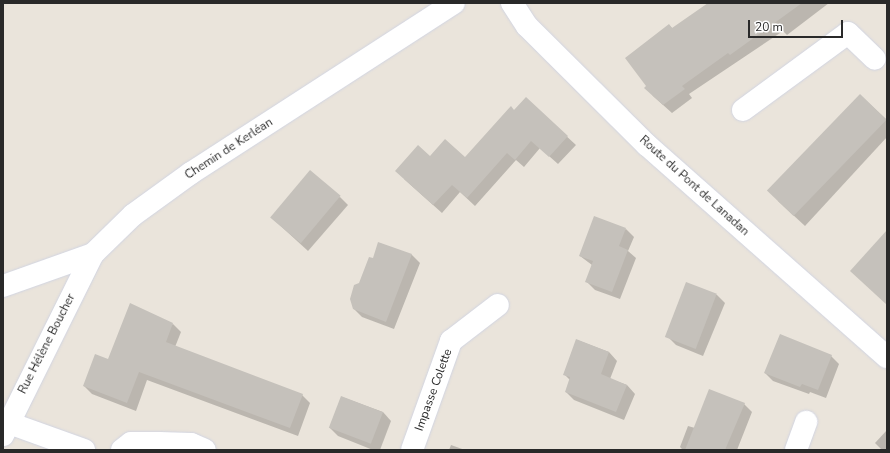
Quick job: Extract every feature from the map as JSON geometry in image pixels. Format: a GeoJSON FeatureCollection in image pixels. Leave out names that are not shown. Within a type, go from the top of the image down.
{"type":"FeatureCollection","features":[{"type":"Feature","properties":{"kind":"street","name":"Chemin de Kerléan"},"geometry":{"type":"LineString","coordinates":[[3,286],[93,254],[133,215],[191,173],[454,3]]}},
{"type":"Feature","properties":{"kind":"street","name":"Route du Pont de Lanadan"},"geometry":{"type":"LineString","coordinates":[[512,3],[527,26],[647,144],[887,358]]}},
{"type":"Feature","properties":{"kind":"street"},"geometry":{"type":"LineString","coordinates":[[743,110],[848,33],[883,59]]}},
{"type":"Feature","properties":{"kind":"street","name":"Rue Hélène Boucher"},"geometry":{"type":"LineString","coordinates":[[6,429],[93,254]]}},
{"type":"Feature","properties":{"kind":"street","name":"Impasse Colette"},"geometry":{"type":"LineString","coordinates":[[412,450],[451,341],[498,305]]}},
{"type":"Feature","properties":{"kind":"street"},"geometry":{"type":"LineString","coordinates":[[796,450],[806,422]]}},
{"type":"Feature","properties":{"kind":"street"},"geometry":{"type":"LineString","coordinates":[[6,429],[84,450]]}},
{"type":"Feature","properties":{"kind":"street"},"geometry":{"type":"LineString","coordinates":[[122,450],[131,444],[159,443],[191,444],[205,450]]}},
{"type":"Feature","properties":{"kind":"building"},"geometry":{"type":"Polygon","coordinates":[[[708,3],[802,3],[730,55],[728,53],[682,86],[685,89],[663,105],[644,88],[646,86],[625,58],[669,24],[672,28],[708,3]]]}},
{"type":"Feature","properties":{"kind":"building"},"geometry":{"type":"Polygon","coordinates":[[[860,94],[887,120],[794,216],[767,190],[860,94]]]}},
{"type":"Feature","properties":{"kind":"building"},"geometry":{"type":"Polygon","coordinates":[[[526,97],[568,136],[549,157],[531,141],[515,160],[507,153],[467,198],[452,185],[433,205],[395,171],[418,145],[430,156],[445,139],[465,157],[511,106],[514,110],[526,97]]]}},
{"type":"Feature","properties":{"kind":"building"},"geometry":{"type":"Polygon","coordinates":[[[310,170],[341,196],[301,243],[270,217],[310,170]]]}},
{"type":"Feature","properties":{"kind":"building"},"geometry":{"type":"Polygon","coordinates":[[[594,216],[626,228],[619,246],[628,250],[612,292],[585,282],[593,261],[579,256],[594,216]]]}},
{"type":"Feature","properties":{"kind":"building"},"geometry":{"type":"Polygon","coordinates":[[[887,230],[887,305],[850,271],[887,230]]]}},
{"type":"Feature","properties":{"kind":"building"},"geometry":{"type":"Polygon","coordinates":[[[378,242],[412,254],[386,322],[353,309],[350,299],[354,285],[359,283],[369,257],[373,258],[378,242]]]}},
{"type":"Feature","properties":{"kind":"building"},"geometry":{"type":"Polygon","coordinates":[[[686,282],[717,294],[696,349],[665,337],[686,282]]]}},
{"type":"Feature","properties":{"kind":"building"},"geometry":{"type":"Polygon","coordinates":[[[130,303],[173,323],[166,342],[303,394],[290,428],[139,372],[127,403],[83,386],[95,354],[108,359],[130,303]]]}},
{"type":"Feature","properties":{"kind":"building"},"geometry":{"type":"Polygon","coordinates":[[[780,334],[832,355],[818,390],[802,384],[800,387],[764,373],[780,334]]]}},
{"type":"Feature","properties":{"kind":"building"},"geometry":{"type":"Polygon","coordinates":[[[576,339],[609,352],[601,374],[627,385],[616,412],[565,392],[570,377],[563,375],[576,339]]]}},
{"type":"Feature","properties":{"kind":"building"},"geometry":{"type":"Polygon","coordinates":[[[709,389],[745,403],[725,450],[685,450],[709,389]]]}},
{"type":"Feature","properties":{"kind":"building"},"geometry":{"type":"Polygon","coordinates":[[[341,396],[383,412],[371,444],[329,428],[341,396]]]}}]}
